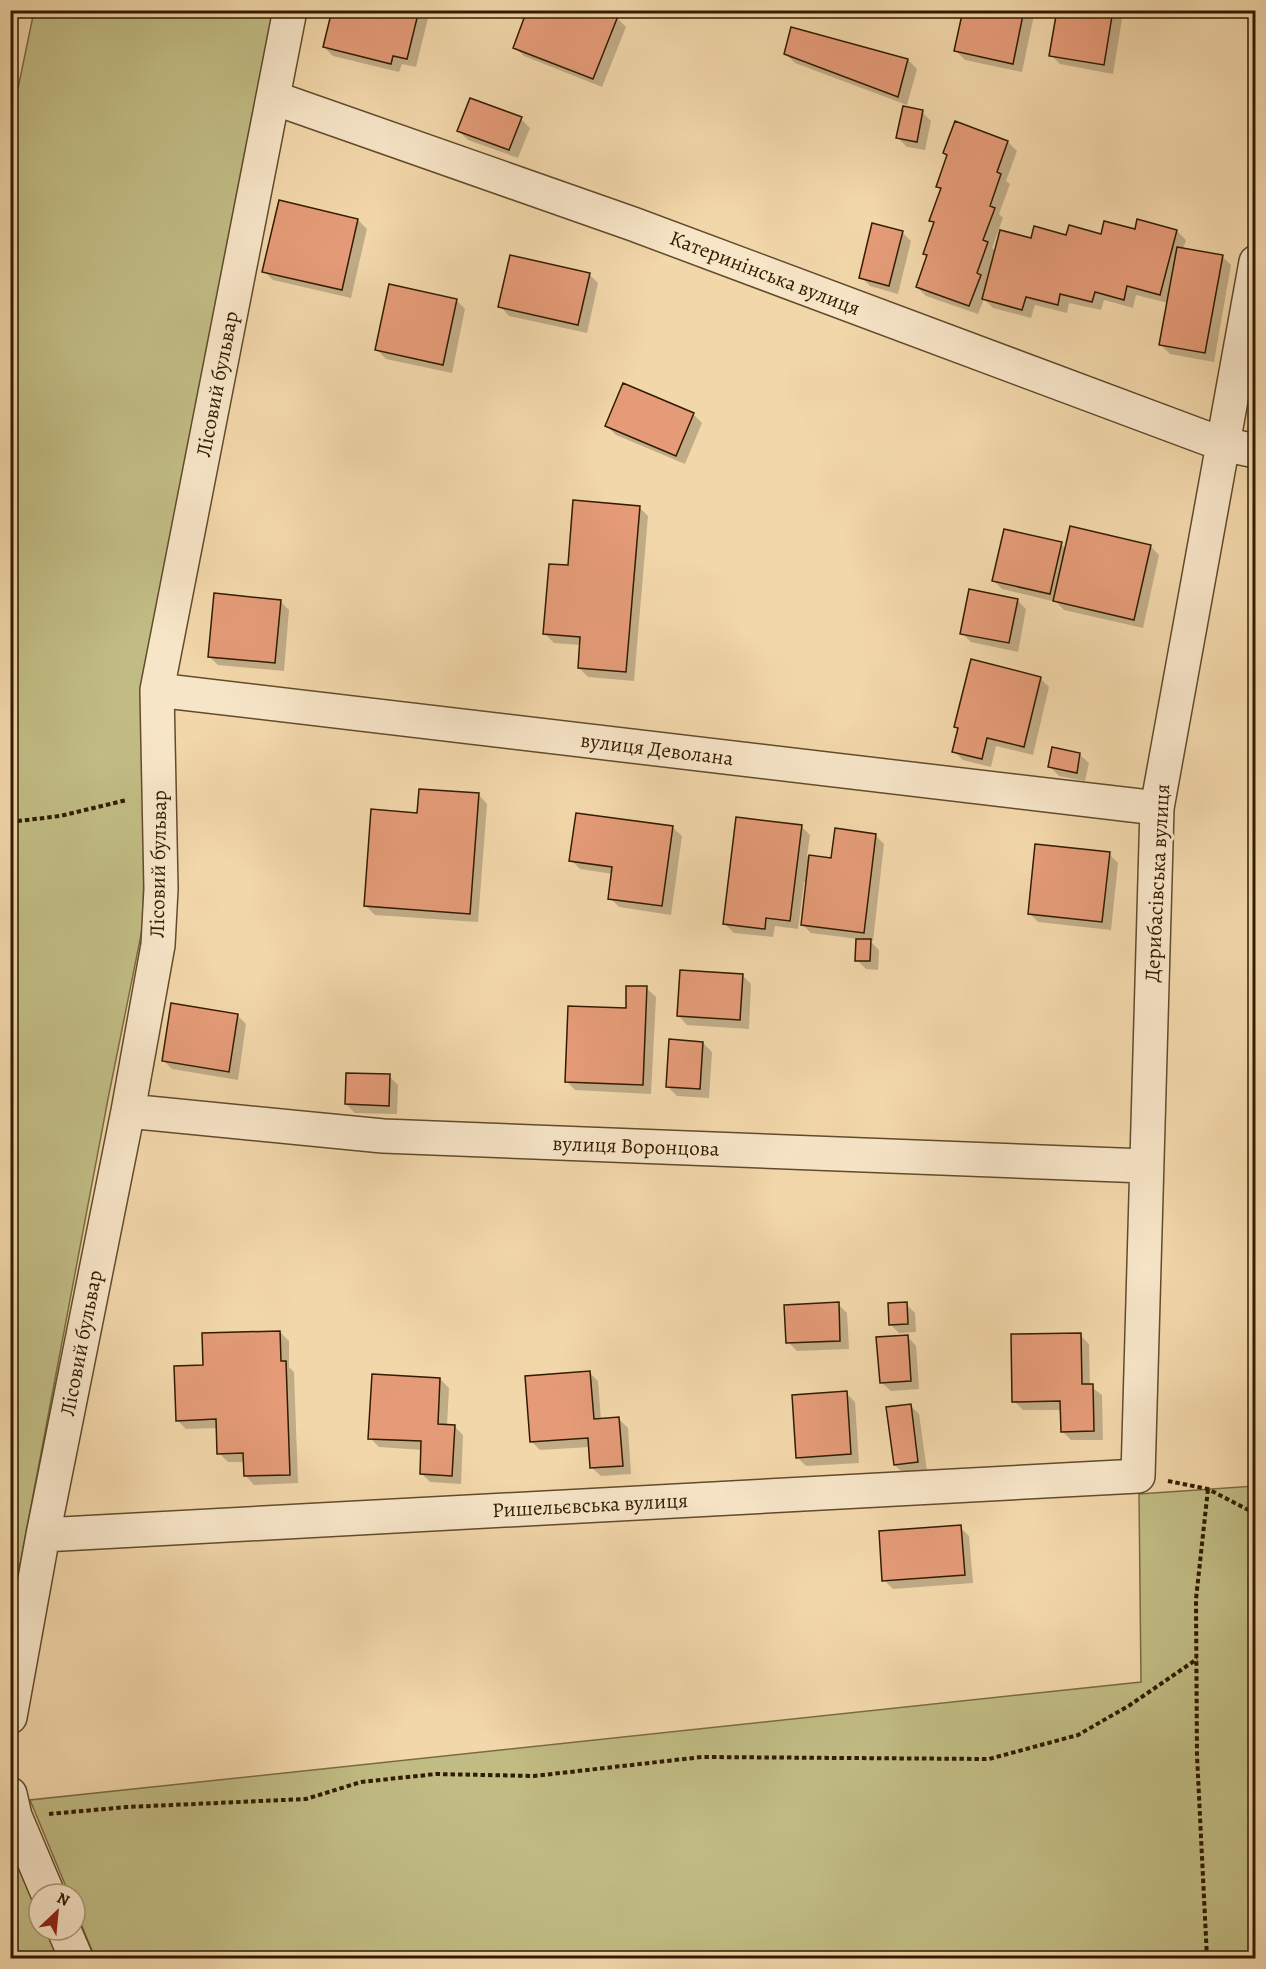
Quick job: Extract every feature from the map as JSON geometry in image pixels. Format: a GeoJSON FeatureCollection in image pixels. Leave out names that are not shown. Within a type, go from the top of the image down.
{"type":"FeatureCollection","features":[{"type":"Feature","properties":{"kind":"street","name":"Лісовий бульвар"},"geometry":{"type":"LineString","coordinates":[[10,1718],[43,1535],[128,1111],[158,945],[161,889],[157,690],[290,10]]}},
{"type":"Feature","properties":{"kind":"street","name":"Катеринінська вулиця"},"geometry":{"type":"LineString","coordinates":[[274,98],[644,228],[1222,444],[1256,452]]}},
{"type":"Feature","properties":{"kind":"street","name":"Дерибасівська вулиця"},"geometry":{"type":"LineString","coordinates":[[1138,1476],[1156,808],[1256,262]]}},
{"type":"Feature","properties":{"kind":"street","name":"вулиця Деволана"},"geometry":{"type":"LineString","coordinates":[[157,690],[1156,808]]}},
{"type":"Feature","properties":{"kind":"street","name":"вулиця Воронцова"},"geometry":{"type":"LineString","coordinates":[[128,1111],[383,1136],[1145,1166]]}},
{"type":"Feature","properties":{"kind":"street","name":"Ришельєвська вулиця"},"geometry":{"type":"LineString","coordinates":[[43,1535],[1138,1476]]}},
{"type":"Feature","properties":{"kind":"street"},"geometry":{"type":"LineString","coordinates":[[13,1805],[43,1882]]}},
{"type":"Feature","properties":{"kind":"street"},"geometry":{"type":"LineString","coordinates":[[69,1942],[76,1959]]}},
{"type":"Feature","properties":{"kind":"path"},"geometry":{"type":"LineString","coordinates":[[10,822],[60,816],[159,793]]}},
{"type":"Feature","properties":{"kind":"path"},"geometry":{"type":"LineString","coordinates":[[1138,1476],[1208,1489],[1256,1514]]}},
{"type":"Feature","properties":{"kind":"path"},"geometry":{"type":"LineString","coordinates":[[1207,1959],[1197,1756],[1196,1599],[1208,1489]]}},
{"type":"Feature","properties":{"kind":"path"},"geometry":{"type":"LineString","coordinates":[[13,1805],[127,1807],[306,1799],[362,1782],[436,1774],[534,1776],[702,1757],[989,1759],[1078,1735],[1130,1705],[1197,1659]]}},
{"type":"Feature","properties":{"kind":"shaded area"},"geometry":{"type":"Polygon","coordinates":[[[34,11],[280,11],[147,687],[143,925],[11,1612],[11,122],[34,11]]]}},
{"type":"Feature","properties":{"kind":"shaded area"},"geometry":{"type":"Polygon","coordinates":[[[1255,1486],[1255,1958],[95,1958],[87,1938],[87,1882],[64,1882],[30,1800],[1141,1682],[1139,1494],[1255,1486]]]}},
{"type":"Feature","properties":{"kind":"shaded area"},"geometry":{"type":"Polygon","coordinates":[[[10,1843],[32,1882],[27,1882],[27,1942],[57,1942],[63,1958],[11,1958],[10,1843]]]}},
{"type":"Feature","properties":{"kind":"building"},"geometry":{"type":"Polygon","coordinates":[[[332,10],[419,10],[407,59],[393,56],[391,64],[323,47],[332,10]]]}},
{"type":"Feature","properties":{"kind":"building"},"geometry":{"type":"Polygon","coordinates":[[[527,10],[602,10],[618,16],[593,79],[513,48],[527,10]]]}},
{"type":"Feature","properties":{"kind":"building"},"geometry":{"type":"Polygon","coordinates":[[[963,10],[1024,10],[1013,64],[954,51],[963,10]]]}},
{"type":"Feature","properties":{"kind":"building"},"geometry":{"type":"Polygon","coordinates":[[[1057,10],[1113,10],[1104,65],[1049,56],[1057,10]]]}},
{"type":"Feature","properties":{"kind":"building"},"geometry":{"type":"Polygon","coordinates":[[[791,27],[908,59],[898,97],[784,54],[791,27]]]}},
{"type":"Feature","properties":{"kind":"building"},"geometry":{"type":"Polygon","coordinates":[[[470,98],[522,117],[509,150],[457,131],[470,98]]]}},
{"type":"Feature","properties":{"kind":"building"},"geometry":{"type":"Polygon","coordinates":[[[903,106],[923,110],[917,142],[896,138],[903,106]]]}},
{"type":"Feature","properties":{"kind":"building"},"geometry":{"type":"Polygon","coordinates":[[[955,121],[1008,141],[997,172],[1001,174],[990,206],[995,208],[983,240],[988,242],[977,273],[981,275],[969,306],[916,287],[927,255],[923,254],[934,222],[929,221],[941,188],[936,187],[947,155],[943,153],[955,121]]]}},
{"type":"Feature","properties":{"kind":"building"},"geometry":{"type":"Polygon","coordinates":[[[279,200],[358,219],[342,290],[262,272],[279,200]]]}},
{"type":"Feature","properties":{"kind":"building"},"geometry":{"type":"Polygon","coordinates":[[[1137,219],[1177,230],[1160,295],[1127,286],[1124,300],[1095,292],[1092,302],[1060,294],[1058,305],[1026,297],[1022,310],[982,299],[1000,230],[1031,238],[1034,226],[1066,235],[1069,225],[1101,234],[1104,221],[1135,229],[1137,219]]]}},
{"type":"Feature","properties":{"kind":"building"},"geometry":{"type":"Polygon","coordinates":[[[872,223],[903,231],[889,286],[859,278],[872,223]]]}},
{"type":"Feature","properties":{"kind":"building"},"geometry":{"type":"Polygon","coordinates":[[[1177,247],[1223,255],[1205,353],[1159,345],[1177,247]]]}},
{"type":"Feature","properties":{"kind":"building"},"geometry":{"type":"Polygon","coordinates":[[[510,255],[590,273],[578,325],[498,307],[510,255]]]}},
{"type":"Feature","properties":{"kind":"building"},"geometry":{"type":"Polygon","coordinates":[[[389,284],[457,299],[443,365],[375,350],[389,284]]]}},
{"type":"Feature","properties":{"kind":"building"},"geometry":{"type":"Polygon","coordinates":[[[623,383],[694,413],[676,456],[605,426],[623,383]]]}},
{"type":"Feature","properties":{"kind":"building"},"geometry":{"type":"Polygon","coordinates":[[[573,500],[640,506],[626,672],[578,668],[580,637],[543,634],[549,564],[568,565],[573,500]]]}},
{"type":"Feature","properties":{"kind":"building"},"geometry":{"type":"Polygon","coordinates":[[[1070,526],[1151,545],[1134,620],[1053,601],[1070,526]]]}},
{"type":"Feature","properties":{"kind":"building"},"geometry":{"type":"Polygon","coordinates":[[[1004,529],[1062,542],[1050,594],[992,581],[1004,529]]]}},
{"type":"Feature","properties":{"kind":"building"},"geometry":{"type":"Polygon","coordinates":[[[969,589],[1018,599],[1009,643],[960,634],[969,589]]]}},
{"type":"Feature","properties":{"kind":"building"},"geometry":{"type":"Polygon","coordinates":[[[214,593],[281,600],[275,663],[208,657],[214,593]]]}},
{"type":"Feature","properties":{"kind":"building"},"geometry":{"type":"Polygon","coordinates":[[[971,659],[1041,677],[1024,747],[987,738],[982,759],[952,752],[958,728],[954,727],[971,659]]]}},
{"type":"Feature","properties":{"kind":"building"},"geometry":{"type":"Polygon","coordinates":[[[1052,747],[1080,753],[1077,773],[1048,767],[1052,747]]]}},
{"type":"Feature","properties":{"kind":"building"},"geometry":{"type":"Polygon","coordinates":[[[419,789],[479,793],[470,914],[364,906],[371,809],[417,813],[419,789]]]}},
{"type":"Feature","properties":{"kind":"building"},"geometry":{"type":"Polygon","coordinates":[[[576,813],[673,826],[662,906],[608,899],[612,867],[569,861],[576,813]]]}},
{"type":"Feature","properties":{"kind":"building"},"geometry":{"type":"Polygon","coordinates":[[[736,817],[802,825],[790,921],[766,918],[765,929],[723,924],[736,817]]]}},
{"type":"Feature","properties":{"kind":"building"},"geometry":{"type":"Polygon","coordinates":[[[835,828],[876,834],[864,933],[801,925],[809,855],[831,858],[835,828]]]}},
{"type":"Feature","properties":{"kind":"building"},"geometry":{"type":"Polygon","coordinates":[[[1035,844],[1110,852],[1102,922],[1028,914],[1035,844]]]}},
{"type":"Feature","properties":{"kind":"building"},"geometry":{"type":"Polygon","coordinates":[[[856,939],[871,939],[870,961],[855,961],[856,939]]]}},
{"type":"Feature","properties":{"kind":"building"},"geometry":{"type":"Polygon","coordinates":[[[680,970],[743,974],[740,1020],[677,1016],[680,970]]]}},
{"type":"Feature","properties":{"kind":"building"},"geometry":{"type":"Polygon","coordinates":[[[626,986],[647,986],[643,1085],[565,1082],[568,1006],[626,1008],[626,986]]]}},
{"type":"Feature","properties":{"kind":"building"},"geometry":{"type":"Polygon","coordinates":[[[171,1003],[238,1014],[229,1072],[162,1061],[171,1003]]]}},
{"type":"Feature","properties":{"kind":"building"},"geometry":{"type":"Polygon","coordinates":[[[669,1039],[703,1042],[700,1089],[666,1087],[669,1039]]]}},
{"type":"Feature","properties":{"kind":"building"},"geometry":{"type":"Polygon","coordinates":[[[346,1073],[390,1074],[389,1106],[345,1104],[346,1073]]]}},
{"type":"Feature","properties":{"kind":"building"},"geometry":{"type":"Polygon","coordinates":[[[839,1302],[840,1341],[786,1343],[784,1305],[839,1302]]]}},
{"type":"Feature","properties":{"kind":"building"},"geometry":{"type":"Polygon","coordinates":[[[907,1302],[908,1324],[889,1325],[888,1303],[907,1302]]]}},
{"type":"Feature","properties":{"kind":"building"},"geometry":{"type":"Polygon","coordinates":[[[280,1331],[281,1361],[286,1361],[290,1475],[244,1476],[243,1453],[217,1454],[216,1419],[176,1421],[174,1366],[203,1365],[202,1333],[280,1331]]]}},
{"type":"Feature","properties":{"kind":"building"},"geometry":{"type":"Polygon","coordinates":[[[1081,1333],[1082,1384],[1093,1384],[1094,1431],[1061,1432],[1060,1401],[1012,1402],[1011,1334],[1081,1333]]]}},
{"type":"Feature","properties":{"kind":"building"},"geometry":{"type":"Polygon","coordinates":[[[908,1335],[911,1381],[880,1383],[876,1337],[908,1335]]]}},
{"type":"Feature","properties":{"kind":"building"},"geometry":{"type":"Polygon","coordinates":[[[590,1371],[594,1419],[619,1417],[623,1466],[590,1468],[588,1438],[530,1442],[525,1376],[590,1371]]]}},
{"type":"Feature","properties":{"kind":"building"},"geometry":{"type":"Polygon","coordinates":[[[372,1374],[440,1378],[438,1424],[455,1425],[452,1476],[420,1474],[421,1441],[368,1439],[372,1374]]]}},
{"type":"Feature","properties":{"kind":"building"},"geometry":{"type":"Polygon","coordinates":[[[847,1391],[851,1454],[796,1458],[792,1395],[847,1391]]]}},
{"type":"Feature","properties":{"kind":"building"},"geometry":{"type":"Polygon","coordinates":[[[911,1404],[918,1462],[894,1465],[886,1407],[911,1404]]]}},
{"type":"Feature","properties":{"kind":"building"},"geometry":{"type":"Polygon","coordinates":[[[961,1525],[965,1575],[882,1581],[879,1531],[961,1525]]]}}]}
